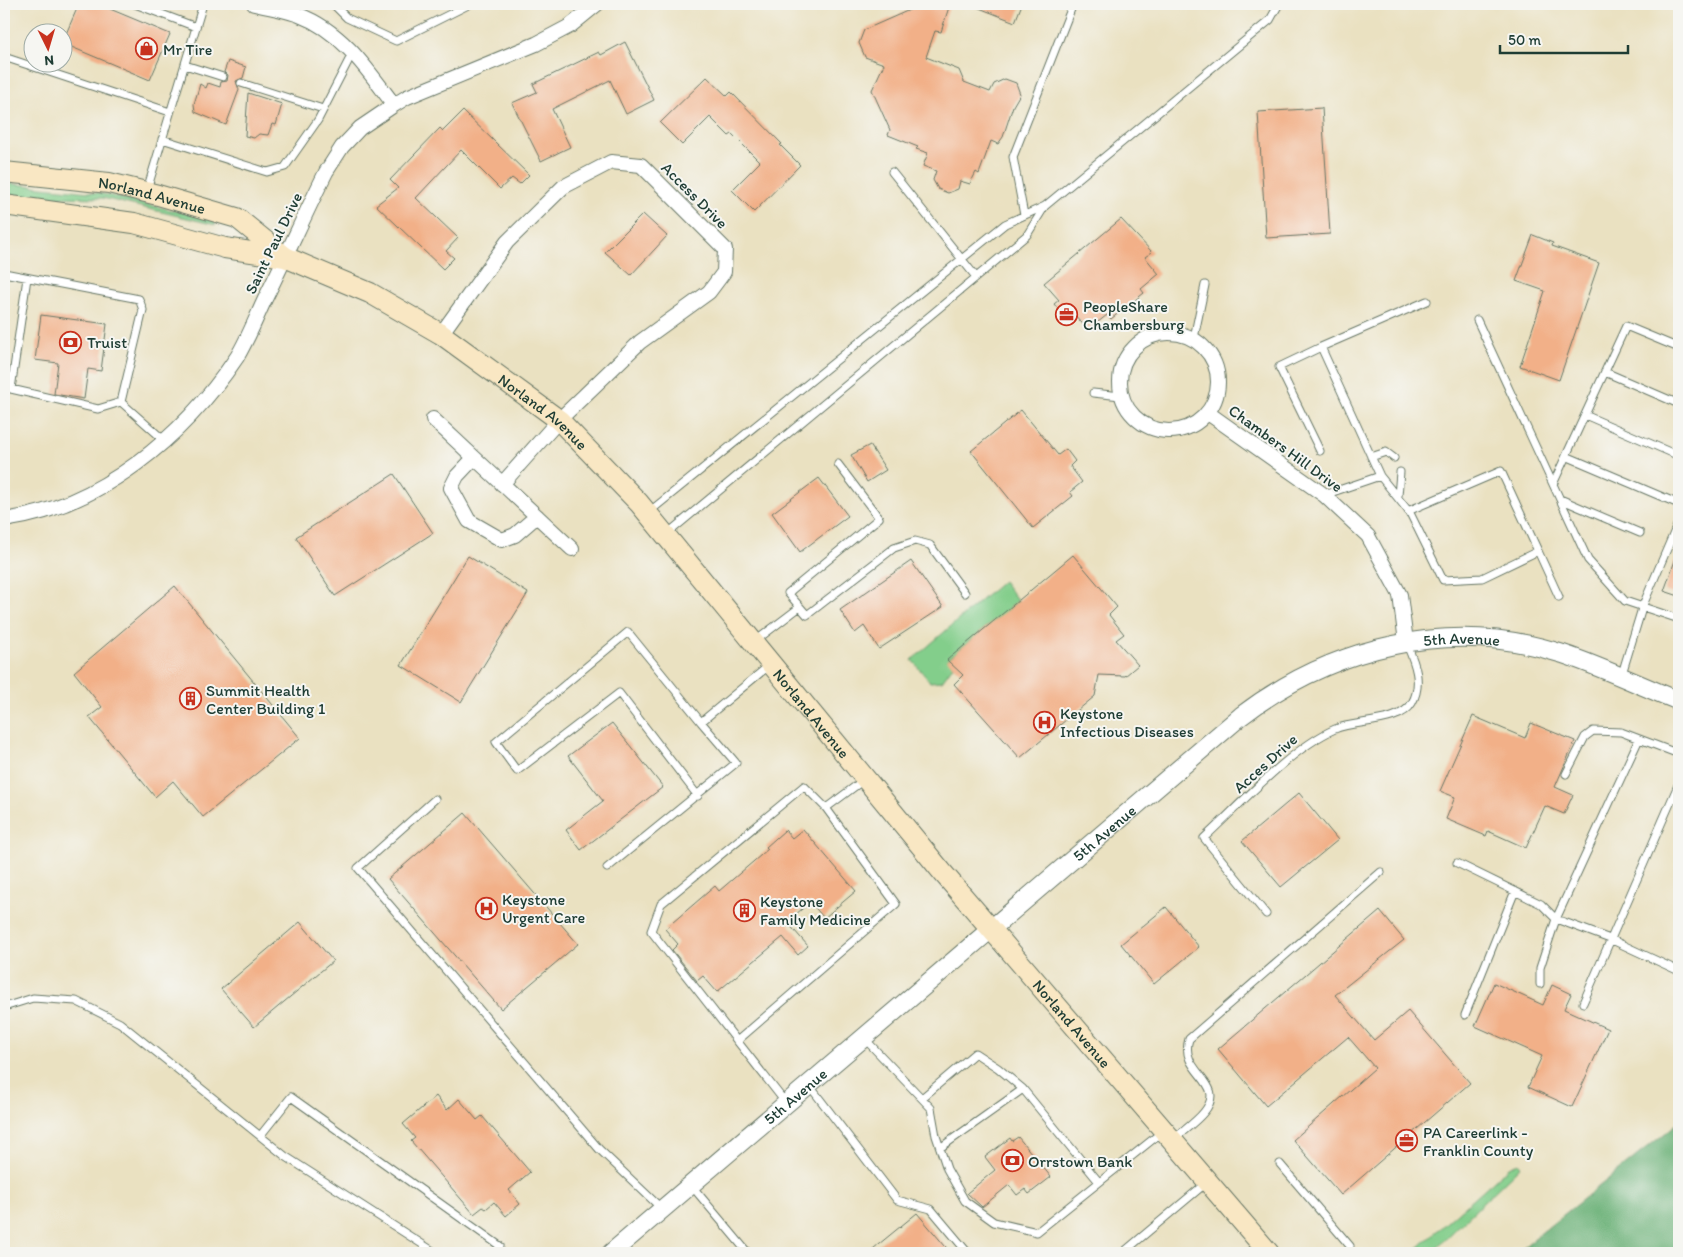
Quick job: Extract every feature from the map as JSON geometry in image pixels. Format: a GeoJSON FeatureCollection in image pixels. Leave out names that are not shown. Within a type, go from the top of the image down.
{"type":"FeatureCollection","features":[{"type":"Feature","properties":{"kind":"main road","name":"Norland Avenue"},"geometry":{"type":"LineString","coordinates":[[4,172],[109,184],[146,192],[237,218],[285,258]]}},
{"type":"Feature","properties":{"kind":"main road","name":"Norland Avenue"},"geometry":{"type":"LineString","coordinates":[[4,205],[134,223],[224,248],[285,258],[370,293],[441,334],[559,420],[648,513],[990,928],[1270,1253]]}},
{"type":"Feature","properties":{"kind":"street"},"geometry":{"type":"LineString","coordinates":[[254,4],[300,16],[333,33],[353,52],[394,105]]}},
{"type":"Feature","properties":{"kind":"street","name":"Saint Paul Drive"},"geometry":{"type":"LineString","coordinates":[[4,520],[58,506],[128,471],[166,441],[208,396],[238,355],[326,172],[342,147],[360,128],[407,97],[536,44],[570,26],[593,5]]}},
{"type":"Feature","properties":{"kind":"street","name":"Access Drive"},"geometry":{"type":"LineString","coordinates":[[441,334],[507,242],[563,187],[611,162],[641,165],[725,249],[724,272],[710,292],[640,342],[559,420],[502,484]]}},
{"type":"Feature","properties":{"kind":"street"},"geometry":{"type":"LineString","coordinates":[[1121,396],[1122,364],[1130,351],[1143,340],[1157,334],[1173,333],[1194,338]]}},
{"type":"Feature","properties":{"kind":"street","name":"Chambers Hill Drive"},"geometry":{"type":"LineString","coordinates":[[1121,396],[1128,410],[1139,421],[1160,430],[1182,430],[1196,424],[1208,413],[1217,393],[1218,371],[1212,356],[1194,338]]}},
{"type":"Feature","properties":{"kind":"street","name":"Chambers Hill Drive"},"geometry":{"type":"LineString","coordinates":[[1208,413],[1324,495],[1368,536],[1400,595],[1406,642]]}},
{"type":"Feature","properties":{"kind":"street"},"geometry":{"type":"LineString","coordinates":[[433,419],[572,549]]}},
{"type":"Feature","properties":{"kind":"street"},"geometry":{"type":"LineString","coordinates":[[474,458],[457,476],[451,488],[469,521],[502,540],[515,535],[537,516]]}},
{"type":"Feature","properties":{"kind":"street","name":"5th Avenue"},"geometry":{"type":"LineString","coordinates":[[611,1253],[990,928],[1260,702],[1301,676],[1330,663],[1366,651],[1406,642],[1459,638],[1505,641],[1563,654],[1679,701]]}},
{"type":"Feature","properties":{"kind":"lane"},"geometry":{"type":"LineString","coordinates":[[135,4],[196,27]]}},
{"type":"Feature","properties":{"kind":"lane"},"geometry":{"type":"LineString","coordinates":[[146,192],[203,4]]}},
{"type":"Feature","properties":{"kind":"lane"},"geometry":{"type":"LineString","coordinates":[[333,4],[348,18],[396,41],[470,4]]}},
{"type":"Feature","properties":{"kind":"lane"},"geometry":{"type":"LineString","coordinates":[[1024,216],[1013,157],[1073,4]]}},
{"type":"Feature","properties":{"kind":"lane"},"geometry":{"type":"LineString","coordinates":[[648,513],[1005,224],[1046,206],[1270,20],[1279,4]]}},
{"type":"Feature","properties":{"kind":"lane"},"geometry":{"type":"LineString","coordinates":[[162,140],[267,172],[285,167],[323,109],[353,52]]}},
{"type":"Feature","properties":{"kind":"lane"},"geometry":{"type":"LineString","coordinates":[[4,57],[170,112]]}},
{"type":"Feature","properties":{"kind":"lane"},"geometry":{"type":"LineString","coordinates":[[185,65],[223,77]]}},
{"type":"Feature","properties":{"kind":"lane"},"geometry":{"type":"LineString","coordinates":[[241,83],[323,109]]}},
{"type":"Feature","properties":{"kind":"lane"},"geometry":{"type":"LineString","coordinates":[[892,172],[963,258],[976,277]]}},
{"type":"Feature","properties":{"kind":"lane"},"geometry":{"type":"LineString","coordinates":[[666,535],[1027,234],[1046,206]]}},
{"type":"Feature","properties":{"kind":"lane"},"geometry":{"type":"LineString","coordinates":[[4,273],[139,299],[143,310],[121,402]]}},
{"type":"Feature","properties":{"kind":"lane"},"geometry":{"type":"LineString","coordinates":[[27,278],[11,389],[98,409],[121,402]]}},
{"type":"Feature","properties":{"kind":"lane"},"geometry":{"type":"LineString","coordinates":[[1194,338],[1205,285]]}},
{"type":"Feature","properties":{"kind":"lane"},"geometry":{"type":"LineString","coordinates":[[1320,451],[1279,367],[1427,301]]}},
{"type":"Feature","properties":{"kind":"lane"},"geometry":{"type":"LineString","coordinates":[[1477,320],[1588,560],[1625,600],[1679,619]]}},
{"type":"Feature","properties":{"kind":"lane"},"geometry":{"type":"LineString","coordinates":[[1554,484],[1626,326],[1679,348]]}},
{"type":"Feature","properties":{"kind":"lane"},"geometry":{"type":"LineString","coordinates":[[1322,347],[1380,476],[1398,496],[1408,511],[1443,580],[1482,578],[1538,551]]}},
{"type":"Feature","properties":{"kind":"lane"},"geometry":{"type":"LineString","coordinates":[[1605,372],[1679,404]]}},
{"type":"Feature","properties":{"kind":"lane"},"geometry":{"type":"LineString","coordinates":[[1093,393],[1121,396]]}},
{"type":"Feature","properties":{"kind":"lane"},"geometry":{"type":"LineString","coordinates":[[121,402],[166,441]]}},
{"type":"Feature","properties":{"kind":"lane"},"geometry":{"type":"LineString","coordinates":[[1585,415],[1679,456]]}},
{"type":"Feature","properties":{"kind":"lane"},"geometry":{"type":"LineString","coordinates":[[1371,457],[1386,452],[1394,458]]}},
{"type":"Feature","properties":{"kind":"lane"},"geometry":{"type":"LineString","coordinates":[[1566,456],[1679,504]]}},
{"type":"Feature","properties":{"kind":"lane"},"geometry":{"type":"LineString","coordinates":[[838,464],[879,518],[788,593],[807,616],[894,548],[915,541],[930,545],[965,593]]}},
{"type":"Feature","properties":{"kind":"lane"},"geometry":{"type":"LineString","coordinates":[[1408,511],[1501,471],[1558,597]]}},
{"type":"Feature","properties":{"kind":"lane"},"geometry":{"type":"LineString","coordinates":[[1398,496],[1400,472]]}},
{"type":"Feature","properties":{"kind":"lane"},"geometry":{"type":"LineString","coordinates":[[1324,495],[1380,476]]}},
{"type":"Feature","properties":{"kind":"lane"},"geometry":{"type":"LineString","coordinates":[[1560,500],[1640,533]]}},
{"type":"Feature","properties":{"kind":"lane"},"geometry":{"type":"LineString","coordinates":[[1621,678],[1643,605],[1679,521]]}},
{"type":"Feature","properties":{"kind":"lane"},"geometry":{"type":"LineString","coordinates":[[753,642],[800,607]]}},
{"type":"Feature","properties":{"kind":"lane"},"geometry":{"type":"LineString","coordinates":[[607,868],[698,796],[736,764],[628,632],[496,742],[517,771],[620,693],[698,796]]}},
{"type":"Feature","properties":{"kind":"lane","name":"Acces Drive"},"geometry":{"type":"LineString","coordinates":[[1266,914],[1204,838],[1308,742],[1349,724],[1389,719],[1407,708],[1414,696],[1418,675],[1416,663],[1406,642]]}},
{"type":"Feature","properties":{"kind":"lane"},"geometry":{"type":"LineString","coordinates":[[702,722],[771,664]]}},
{"type":"Feature","properties":{"kind":"lane"},"geometry":{"type":"LineString","coordinates":[[1566,774],[1585,737],[1593,731],[1611,730],[1679,754]]}},
{"type":"Feature","properties":{"kind":"lane"},"geometry":{"type":"LineString","coordinates":[[1540,984],[1540,968],[1556,919],[1638,739]]}},
{"type":"Feature","properties":{"kind":"lane"},"geometry":{"type":"LineString","coordinates":[[826,808],[865,778]]}},
{"type":"Feature","properties":{"kind":"lane"},"geometry":{"type":"LineString","coordinates":[[1582,1003],[1679,783]]}},
{"type":"Feature","properties":{"kind":"lane"},"geometry":{"type":"LineString","coordinates":[[737,1041],[896,904],[826,808],[804,786],[660,904],[651,931],[737,1041],[786,1102]]}},
{"type":"Feature","properties":{"kind":"lane"},"geometry":{"type":"LineString","coordinates":[[435,799],[358,868],[599,1149],[662,1209]]}},
{"type":"Feature","properties":{"kind":"lane"},"geometry":{"type":"LineString","coordinates":[[1457,863],[1542,904],[1556,919],[1610,939],[1679,970]]}},
{"type":"Feature","properties":{"kind":"lane"},"geometry":{"type":"LineString","coordinates":[[863,1037],[931,1108],[947,1169],[966,1201],[994,1222],[1037,1232],[1099,1182],[1204,1112],[1210,1096],[1209,1085],[1190,1064],[1187,1050],[1189,1039],[1381,872]]}},
{"type":"Feature","properties":{"kind":"lane"},"geometry":{"type":"LineString","coordinates":[[1465,1015],[1516,892]]}},
{"type":"Feature","properties":{"kind":"lane"},"geometry":{"type":"LineString","coordinates":[[4,1007],[33,998],[76,1001],[120,1023],[285,1156],[436,1253]]}},
{"type":"Feature","properties":{"kind":"lane"},"geometry":{"type":"LineString","coordinates":[[922,1098],[975,1053],[998,1068],[1023,1089],[1099,1182]]}},
{"type":"Feature","properties":{"kind":"lane"},"geometry":{"type":"LineString","coordinates":[[808,1084],[897,1200],[931,1209],[968,1253]]}},
{"type":"Feature","properties":{"kind":"lane"},"geometry":{"type":"LineString","coordinates":[[940,1148],[1023,1089]]}},
{"type":"Feature","properties":{"kind":"lane"},"geometry":{"type":"LineString","coordinates":[[260,1136],[291,1097],[500,1246],[497,1253]]}},
{"type":"Feature","properties":{"kind":"lane"},"geometry":{"type":"LineString","coordinates":[[1280,1164],[1350,1246]]}},
{"type":"Feature","properties":{"kind":"lane"},"geometry":{"type":"LineString","coordinates":[[1125,1251],[1208,1181]]}},
{"type":"Feature","properties":{"kind":"lane"},"geometry":{"type":"LineString","coordinates":[[690,1184],[748,1253]]}},
{"type":"Feature","properties":{"kind":"green space"},"geometry":{"type":"Polygon","coordinates":[[[4,183],[99,193],[214,220],[216,225],[103,198],[4,196],[4,183]]]}},
{"type":"Feature","properties":{"kind":"green space"},"geometry":{"type":"Polygon","coordinates":[[[1003,581],[1018,601],[948,659],[953,666],[942,681],[930,682],[912,660],[1003,581]]]}},
{"type":"Feature","properties":{"kind":"green space"},"geometry":{"type":"Polygon","coordinates":[[[1679,1122],[1679,1253],[1516,1253],[1679,1122]]]}},
{"type":"Feature","properties":{"kind":"green space"},"geometry":{"type":"Polygon","coordinates":[[[1518,1163],[1521,1166],[1431,1253],[1412,1253],[1509,1167],[1518,1163]]]}},
{"type":"Feature","properties":{"kind":"building"},"geometry":{"type":"Polygon","coordinates":[[[79,4],[98,4],[170,34],[150,80],[72,47],[71,22],[79,4]]]}},
{"type":"Feature","properties":{"kind":"building"},"geometry":{"type":"Polygon","coordinates":[[[923,4],[950,4],[941,32],[935,31],[926,57],[959,70],[964,82],[990,92],[994,84],[1005,79],[1016,83],[1020,94],[1013,106],[1003,137],[998,144],[991,141],[979,174],[976,172],[970,184],[960,181],[958,189],[948,193],[938,189],[933,180],[936,171],[923,166],[928,153],[888,135],[890,130],[872,90],[884,64],[865,57],[859,43],[864,30],[923,4]]]}},
{"type":"Feature","properties":{"kind":"building"},"geometry":{"type":"Polygon","coordinates":[[[969,4],[1022,4],[1015,22],[969,4]]]}},
{"type":"Feature","properties":{"kind":"building"},"geometry":{"type":"Polygon","coordinates":[[[625,42],[654,100],[626,114],[610,80],[552,109],[570,147],[541,161],[512,103],[537,92],[533,84],[599,52],[601,55],[625,42]]]}},
{"type":"Feature","properties":{"kind":"building"},"geometry":{"type":"Polygon","coordinates":[[[228,61],[246,67],[243,78],[236,81],[239,90],[226,125],[195,112],[194,104],[200,84],[206,88],[208,83],[220,87],[221,82],[227,81],[228,75],[224,72],[228,61]]]}},
{"type":"Feature","properties":{"kind":"building"},"geometry":{"type":"Polygon","coordinates":[[[707,77],[727,96],[731,92],[800,165],[754,212],[732,190],[760,162],[732,134],[729,136],[710,117],[682,145],[660,123],[707,77]]]}},
{"type":"Feature","properties":{"kind":"building"},"geometry":{"type":"Polygon","coordinates":[[[248,93],[282,104],[276,125],[272,124],[268,135],[259,134],[254,138],[245,136],[248,93]]]}},
{"type":"Feature","properties":{"kind":"building"},"geometry":{"type":"Polygon","coordinates":[[[1322,108],[1330,234],[1266,238],[1258,112],[1322,108]]]}},
{"type":"Feature","properties":{"kind":"building"},"geometry":{"type":"Polygon","coordinates":[[[463,111],[529,175],[520,184],[512,178],[500,189],[461,150],[416,198],[458,238],[446,251],[454,258],[443,269],[376,205],[398,188],[390,180],[440,128],[443,131],[463,111]]]}},
{"type":"Feature","properties":{"kind":"building"},"geometry":{"type":"Polygon","coordinates":[[[643,214],[667,236],[631,275],[605,252],[643,214]]]}},
{"type":"Feature","properties":{"kind":"building"},"geometry":{"type":"Polygon","coordinates":[[[1121,219],[1152,252],[1145,257],[1159,274],[1141,289],[1144,293],[1111,319],[1107,315],[1088,330],[1074,314],[1067,320],[1054,304],[1059,300],[1044,283],[1121,219]]]}},
{"type":"Feature","properties":{"kind":"building"},"geometry":{"type":"Polygon","coordinates":[[[1533,235],[1553,243],[1552,246],[1599,263],[1559,380],[1520,366],[1545,291],[1516,281],[1533,235]]]}},
{"type":"Feature","properties":{"kind":"building","name":"Truist"},"geometry":{"type":"Polygon","coordinates":[[[41,315],[107,324],[101,371],[88,369],[84,399],[54,394],[58,363],[35,360],[41,315]]]}},
{"type":"Feature","properties":{"kind":"building"},"geometry":{"type":"Polygon","coordinates":[[[1021,410],[1058,455],[1066,449],[1075,461],[1070,466],[1082,482],[1070,492],[1073,496],[1033,528],[971,451],[1021,410]]]}},
{"type":"Feature","properties":{"kind":"building"},"geometry":{"type":"Polygon","coordinates":[[[870,445],[886,470],[867,482],[851,455],[870,445]]]}},
{"type":"Feature","properties":{"kind":"building"},"geometry":{"type":"Polygon","coordinates":[[[394,474],[433,533],[335,596],[296,537],[394,474]]]}},
{"type":"Feature","properties":{"kind":"building"},"geometry":{"type":"Polygon","coordinates":[[[819,478],[848,516],[800,552],[772,513],[819,478]]]}},
{"type":"Feature","properties":{"kind":"building"},"geometry":{"type":"Polygon","coordinates":[[[1073,555],[1117,607],[1109,615],[1124,634],[1116,640],[1138,665],[1125,676],[1099,675],[1095,696],[1020,758],[954,684],[963,675],[947,660],[1073,555]]]}},
{"type":"Feature","properties":{"kind":"building"},"geometry":{"type":"Polygon","coordinates":[[[1677,555],[1679,555],[1679,596],[1664,591],[1677,555]]]}},
{"type":"Feature","properties":{"kind":"building"},"geometry":{"type":"Polygon","coordinates":[[[468,556],[528,593],[461,702],[401,665],[468,556]]]}},
{"type":"Feature","properties":{"kind":"building"},"geometry":{"type":"Polygon","coordinates":[[[911,561],[943,607],[879,649],[864,626],[855,633],[840,610],[911,561]]]}},
{"type":"Feature","properties":{"kind":"building","name":"Summit Health Center Building 1"},"geometry":{"type":"Polygon","coordinates":[[[175,586],[300,738],[203,817],[173,781],[155,797],[89,717],[102,707],[74,672],[175,586]]]}},
{"type":"Feature","properties":{"kind":"building"},"geometry":{"type":"Polygon","coordinates":[[[1473,716],[1525,738],[1531,723],[1575,741],[1555,787],[1573,795],[1564,814],[1545,806],[1526,848],[1488,831],[1486,836],[1446,819],[1455,797],[1440,791],[1473,716]]]}},
{"type":"Feature","properties":{"kind":"building"},"geometry":{"type":"Polygon","coordinates":[[[612,723],[663,787],[581,850],[566,830],[603,801],[568,756],[612,723]]]}},
{"type":"Feature","properties":{"kind":"building"},"geometry":{"type":"Polygon","coordinates":[[[1299,793],[1338,840],[1281,887],[1242,841],[1299,793]]]}},
{"type":"Feature","properties":{"kind":"building"},"geometry":{"type":"Polygon","coordinates":[[[465,813],[578,944],[501,1009],[388,879],[465,813]]]}},
{"type":"Feature","properties":{"kind":"building","name":"Keystone Family Medicine"},"geometry":{"type":"Polygon","coordinates":[[[803,829],[856,891],[824,918],[810,902],[787,922],[808,946],[798,955],[783,937],[717,992],[703,976],[697,981],[672,950],[678,944],[665,929],[715,886],[719,891],[768,849],[766,847],[785,830],[792,838],[803,829]]]}},
{"type":"Feature","properties":{"kind":"building"},"geometry":{"type":"Polygon","coordinates":[[[1166,907],[1199,947],[1154,984],[1121,944],[1166,907]]]}},
{"type":"Feature","properties":{"kind":"building"},"geometry":{"type":"Polygon","coordinates":[[[1380,911],[1404,940],[1335,995],[1374,1040],[1408,1011],[1470,1083],[1341,1195],[1293,1140],[1375,1068],[1348,1037],[1266,1106],[1218,1049],[1380,911]]]}},
{"type":"Feature","properties":{"kind":"building"},"geometry":{"type":"Polygon","coordinates":[[[300,922],[333,961],[254,1027],[221,989],[300,922]]]}},
{"type":"Feature","properties":{"kind":"building"},"geometry":{"type":"Polygon","coordinates":[[[1494,983],[1543,1005],[1552,985],[1571,994],[1564,1009],[1608,1029],[1572,1107],[1528,1087],[1542,1056],[1475,1026],[1494,983]]]}},
{"type":"Feature","properties":{"kind":"building"},"geometry":{"type":"Polygon","coordinates":[[[436,1096],[447,1110],[459,1099],[477,1120],[482,1116],[530,1172],[509,1190],[520,1204],[506,1216],[494,1202],[486,1209],[483,1207],[474,1214],[411,1141],[415,1138],[403,1124],[436,1096]]]}},
{"type":"Feature","properties":{"kind":"building"},"geometry":{"type":"Polygon","coordinates":[[[1018,1137],[1051,1177],[1029,1194],[1025,1189],[1017,1195],[1009,1185],[982,1207],[967,1193],[995,1170],[985,1157],[1010,1138],[1012,1141],[1018,1137]]]}},
{"type":"Feature","properties":{"kind":"building"},"geometry":{"type":"Polygon","coordinates":[[[917,1213],[951,1253],[868,1253],[917,1213]]]}},
{"type":"Feature","properties":{"kind":"railway"},"geometry":{"type":"LineString","coordinates":[[1673,1253],[1679,1249]]}},
{"type":"Feature","properties":{"kind":"place","name":"Mr Tire"},"geometry":{"type":"Point","coordinates":[147,49]}},
{"type":"Feature","properties":{"kind":"place","name":"PeopleShare Chambersburg"},"geometry":{"type":"Point","coordinates":[1067,315]}},
{"type":"Feature","properties":{"kind":"place","name":"Truist"},"geometry":{"type":"Point","coordinates":[71,342]}},
{"type":"Feature","properties":{"kind":"place","name":"Summit Health Center Building 1"},"geometry":{"type":"Point","coordinates":[190,699]}},
{"type":"Feature","properties":{"kind":"place","name":"Keystone Infectious Diseases"},"geometry":{"type":"Point","coordinates":[1044,722]}},
{"type":"Feature","properties":{"kind":"place","name":"Keystone Urgent Care"},"geometry":{"type":"Point","coordinates":[486,908]}},
{"type":"Feature","properties":{"kind":"place","name":"Keystone Family Medicine"},"geometry":{"type":"Point","coordinates":[744,910]}},
{"type":"Feature","properties":{"kind":"place","name":"PA Careerlink - Franklin County"},"geometry":{"type":"Point","coordinates":[1407,1141]}},
{"type":"Feature","properties":{"kind":"place","name":"Orrstown Bank"},"geometry":{"type":"Point","coordinates":[1012,1161]}}]}
